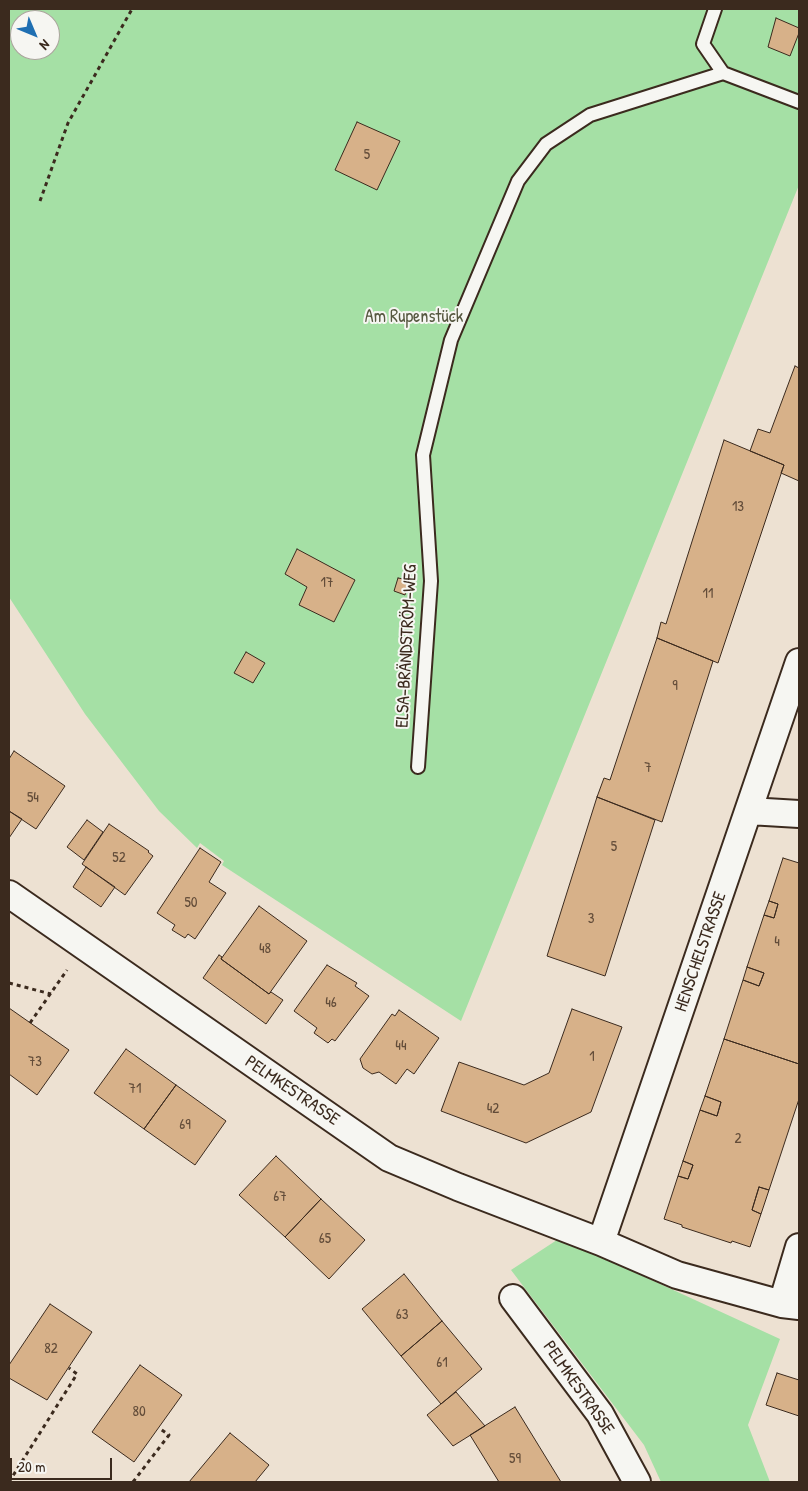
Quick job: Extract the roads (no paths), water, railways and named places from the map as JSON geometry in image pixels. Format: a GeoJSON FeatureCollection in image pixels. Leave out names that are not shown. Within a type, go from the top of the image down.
{"type":"FeatureCollection","features":[{"type":"Feature","properties":{"kind":"street","name":"HENSCHELSTRASSE"},"geometry":{"type":"LineString","coordinates":[[601,1242],[799,662]]}},
{"type":"Feature","properties":{"kind":"street"},"geometry":{"type":"LineString","coordinates":[[749,811],[799,814]]}},
{"type":"Feature","properties":{"kind":"street","name":"PELMKESTRASSE"},"geometry":{"type":"LineString","coordinates":[[9,894],[388,1158],[601,1242],[678,1275],[790,1305]]}},
{"type":"Feature","properties":{"kind":"street"},"geometry":{"type":"LineString","coordinates":[[790,1305],[799,1247]]}},
{"type":"Feature","properties":{"kind":"street","name":"PELMKESTRASSE"},"geometry":{"type":"LineString","coordinates":[[513,1298],[600,1414],[637,1482]]}},
{"type":"Feature","properties":{"kind":"lane"},"geometry":{"type":"LineString","coordinates":[[715,9],[703,44],[723,73],[799,102]]}},
{"type":"Feature","properties":{"kind":"lane","name":"ELSA-BRÄNDSTRÖM-WEG"},"geometry":{"type":"LineString","coordinates":[[418,767],[431,581],[423,456],[451,340],[518,181],[546,144],[590,115],[723,73]]}},
{"type":"Feature","properties":{"kind":"park label","name":"Am Rupenstück"},"geometry":{"type":"Point","coordinates":[414,317]}}]}
